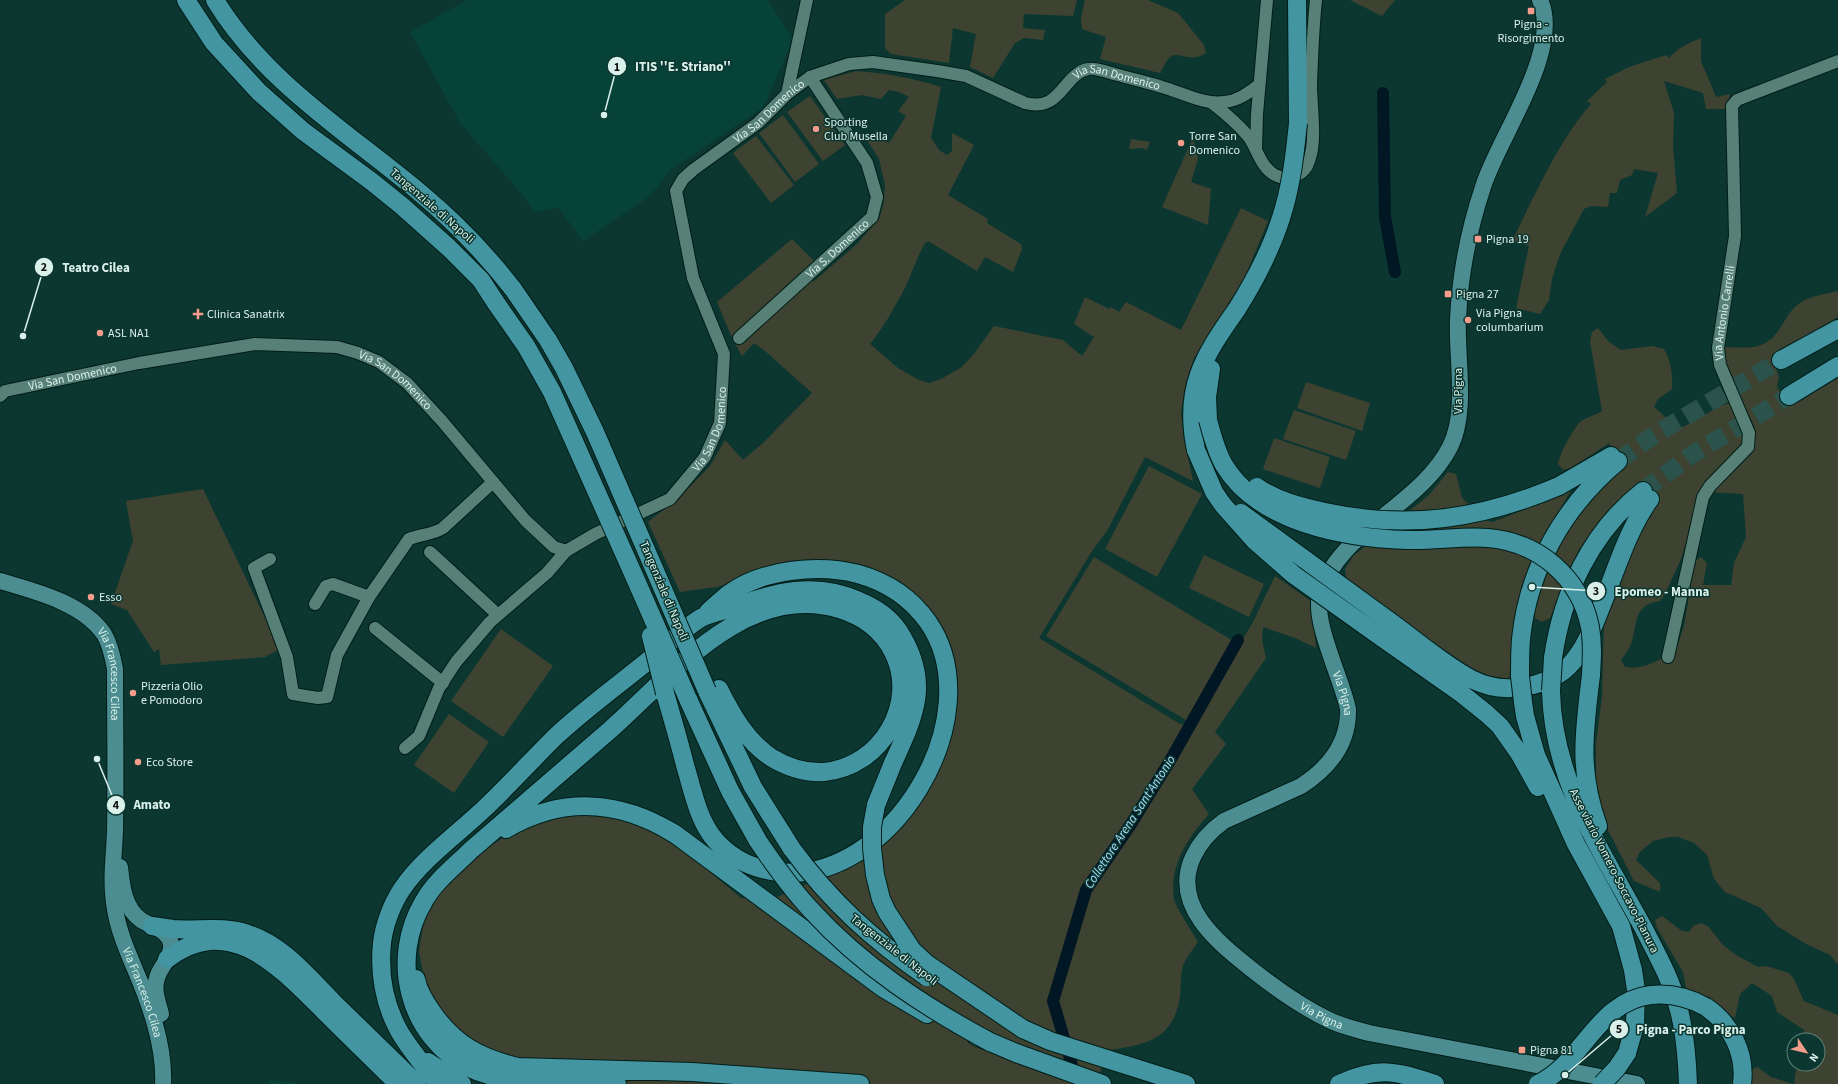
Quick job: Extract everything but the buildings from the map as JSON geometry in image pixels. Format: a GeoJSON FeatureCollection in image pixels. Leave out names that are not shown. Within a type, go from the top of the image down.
{"type":"FeatureCollection","features":[{"type":"Feature","properties":{"kind":"highway","name":"Tangenziale di Napoli"},"geometry":{"type":"LineString","coordinates":[[186,0],[195,17],[214,43],[259,92],[303,131],[396,201],[449,248],[481,280],[526,346],[552,392],[730,791],[758,841],[796,893],[845,944],[907,993],[941,1015],[990,1042],[1102,1084]]}},
{"type":"Feature","properties":{"kind":"highway","name":"Tangenziale di Napoli"},"geometry":{"type":"LineString","coordinates":[[215,0],[245,43],[276,76],[442,211],[482,252],[513,289],[548,340],[564,368],[595,432],[659,578],[710,668],[713,690],[750,781],[792,849],[832,898],[868,933],[913,968],[944,989],[983,1011],[1057,1043],[1186,1084]]}},
{"type":"Feature","properties":{"kind":"highway"},"geometry":{"type":"LineString","coordinates":[[1297,0],[1298,123],[1289,189],[1278,228],[1262,266],[1237,309],[1222,339],[1211,367],[1206,396],[1208,420],[1217,452],[1233,477],[1251,495],[1274,511],[1322,528],[1370,538],[1427,540],[1472,537],[1489,538],[1519,544],[1544,557],[1557,567],[1568,580],[1584,608],[1591,640],[1591,675],[1584,734],[1584,764],[1588,793],[1601,845]]}},
{"type":"Feature","properties":{"kind":"highway"},"geometry":{"type":"LineString","coordinates":[[1237,309],[1212,344],[1200,370],[1191,413],[1196,450],[1207,479],[1220,501],[1255,541],[1294,575],[1475,704],[1500,726],[1519,752],[1555,816],[1577,846]]}},
{"type":"Feature","properties":{"kind":"highway"},"geometry":{"type":"LineString","coordinates":[[1781,360],[1838,329]]}},
{"type":"Feature","properties":{"kind":"highway"},"geometry":{"type":"LineString","coordinates":[[1789,396],[1838,366]]}},
{"type":"Feature","properties":{"kind":"highway","name":"Asse viario Vomero-Soccavo-Pianura"},"geometry":{"type":"LineString","coordinates":[[1208,420],[1214,435],[1227,458],[1248,481],[1258,488],[1281,500],[1331,513],[1393,521],[1452,517],[1505,507],[1559,486],[1616,458],[1580,498],[1559,528],[1544,557],[1532,587],[1524,617],[1521,640],[1520,676],[1525,716],[1536,755],[1577,846],[1621,926],[1634,970],[1636,990],[1635,1024],[1627,1053],[1617,1068],[1602,1084]]}},
{"type":"Feature","properties":{"kind":"highway","name":"Asse viario Vomero-Soccavo-Pianura"},"geometry":{"type":"LineString","coordinates":[[1196,450],[1209,476],[1222,494],[1239,512],[1457,670],[1476,681],[1502,688],[1536,685],[1567,668],[1584,645],[1596,619],[1646,495],[1632,499],[1610,523],[1584,562],[1563,609],[1553,658],[1551,691],[1553,723],[1560,757],[1571,791],[1601,845],[1662,964],[1678,1004],[1685,1039],[1688,1084]]}},
{"type":"Feature","properties":{"kind":"highway"},"geometry":{"type":"LineString","coordinates":[[438,1084],[399,1031],[390,1012],[381,971],[384,930],[393,906],[403,887],[556,737],[702,617],[731,592],[780,573],[807,569],[834,570],[860,575],[884,584],[905,596],[916,606],[933,629],[946,657],[949,688],[946,720],[941,742],[928,771],[913,798],[886,829],[870,844],[845,859],[822,869],[797,873],[775,872],[750,866],[733,857],[716,841],[703,820],[665,693],[635,578]]}},
{"type":"Feature","properties":{"kind":"highway"},"geometry":{"type":"LineString","coordinates":[[702,617],[766,596],[806,590],[844,594],[866,604],[886,617],[895,626],[908,646],[913,660],[918,686],[913,715],[876,805],[872,827],[872,848],[875,875],[881,899],[887,912],[912,950],[927,964],[1023,1029]]}},
{"type":"Feature","properties":{"kind":"highway"},"geometry":{"type":"LineString","coordinates":[[713,690],[742,729],[771,757],[802,770],[825,772],[848,766],[860,760],[879,744],[887,734],[899,710],[902,685],[898,662],[887,640],[869,624],[858,617],[834,608],[807,605],[791,606],[758,614],[724,630],[683,662],[612,728],[471,850],[434,888],[424,900],[412,928],[407,945],[406,963],[409,993],[420,1018],[433,1038],[450,1055],[470,1068],[494,1076],[517,1073],[692,1072],[860,1084]]}},
{"type":"Feature","properties":{"kind":"highway"},"geometry":{"type":"LineString","coordinates":[[471,850],[514,824],[553,809],[589,806],[603,807],[634,814],[661,825],[883,988],[931,1017],[990,1042]]}},
{"type":"Feature","properties":{"kind":"highway"},"geometry":{"type":"LineString","coordinates":[[152,926],[190,937],[209,941],[232,943],[255,951],[268,959],[297,984],[398,1084]]}},
{"type":"Feature","properties":{"kind":"highway"},"geometry":{"type":"LineString","coordinates":[[167,959],[180,949],[190,937],[236,930],[259,938],[276,948],[417,1084]]}},
{"type":"Feature","properties":{"kind":"highway"},"geometry":{"type":"LineString","coordinates":[[1538,1084],[1563,1066],[1611,1012],[1630,1000],[1647,995],[1667,994],[1688,998],[1706,1007],[1722,1020],[1734,1036],[1738,1047],[1742,1076]]}},
{"type":"Feature","properties":{"kind":"highway"},"geometry":{"type":"LineString","coordinates":[[417,1055],[449,1084]]}},
{"type":"Feature","properties":{"kind":"highway"},"geometry":{"type":"LineString","coordinates":[[417,1055],[462,1084]]}},
{"type":"Feature","properties":{"kind":"highway"},"geometry":{"type":"LineString","coordinates":[[1339,1084],[1367,1073],[1381,1071],[1393,1072],[1434,1083]]}},
{"type":"Feature","properties":{"kind":"highway"},"geometry":{"type":"LineString","coordinates":[[517,1073],[617,1084]]}},
{"type":"Feature","properties":{"kind":"main road","name":"Via Pigna"},"geometry":{"type":"LineString","coordinates":[[1540,0],[1544,17],[1544,36],[1538,64],[1483,186],[1473,221],[1463,272],[1458,319],[1459,413],[1456,434],[1442,460],[1416,490],[1345,551],[1330,572],[1319,597],[1320,618],[1348,709],[1348,720],[1344,742],[1329,763],[1301,786],[1224,821],[1213,829],[1196,850],[1187,873],[1187,885],[1192,907],[1204,926],[1215,938],[1265,980],[1292,999],[1329,1020],[1369,1033],[1637,1084]]}},
{"type":"Feature","properties":{"kind":"main road","name":"Via Francesco Cilea"},"geometry":{"type":"LineString","coordinates":[[0,581],[46,595],[64,603],[91,621],[104,634],[112,656],[116,669],[115,832],[111,881],[112,892],[118,924],[126,950],[134,967],[155,1028],[161,1056],[163,1084]]}},
{"type":"Feature","properties":{"kind":"main road","name":"Via Francesco Cilea"},"geometry":{"type":"LineString","coordinates":[[115,832],[125,898],[136,915],[152,926],[162,930],[169,939],[171,952],[157,978],[156,994],[169,1046],[173,1076],[172,1084]]}},
{"type":"Feature","properties":{"kind":"main road"},"geometry":{"type":"LineString","coordinates":[[134,967],[154,967],[167,959]]}},
{"type":"Feature","properties":{"kind":"street"},"geometry":{"type":"LineString","coordinates":[[787,94],[807,0]]}},
{"type":"Feature","properties":{"kind":"street"},"geometry":{"type":"LineString","coordinates":[[1256,149],[1259,85],[1267,0]]}},
{"type":"Feature","properties":{"kind":"street","name":"Via San Domenico"},"geometry":{"type":"LineString","coordinates":[[0,396],[5,391],[139,363],[254,344],[337,347],[358,353],[379,362],[407,383],[438,416],[534,529],[554,547],[566,551],[595,534],[670,499],[705,457],[720,423],[724,354],[693,278],[676,191],[682,179],[758,123],[787,94],[810,77],[849,64],[877,63],[966,76],[1025,104],[1034,106],[1046,102],[1061,93],[1077,72],[1089,68],[1160,86],[1212,103],[1232,119],[1248,137],[1268,170],[1284,179],[1293,177],[1304,170],[1309,162],[1312,148],[1312,84],[1316,0]]}},
{"type":"Feature","properties":{"kind":"street","name":"Via Antonio Carrelli"},"geometry":{"type":"LineString","coordinates":[[1668,657],[1704,497],[1710,486],[1748,447],[1749,433],[1720,365],[1718,348],[1735,236],[1732,106],[1737,100],[1838,61]]}},
{"type":"Feature","properties":{"kind":"street","name":"Via S. Domenico"},"geometry":{"type":"LineString","coordinates":[[739,338],[872,217],[877,197],[867,163],[810,77]]}},
{"type":"Feature","properties":{"kind":"street","name":"Via San Domenico"},"geometry":{"type":"LineString","coordinates":[[1212,103],[1225,102],[1240,98],[1259,85]]}},
{"type":"Feature","properties":{"kind":"street"},"geometry":{"type":"LineString","coordinates":[[270,559],[254,568],[287,657],[293,694],[318,698],[327,697],[337,655],[369,597],[409,539],[419,535],[434,534],[443,528],[493,482]]}},
{"type":"Feature","properties":{"kind":"street"},"geometry":{"type":"LineString","coordinates":[[405,748],[419,736],[443,683],[456,662],[490,622],[546,573],[566,551]]}},
{"type":"Feature","properties":{"kind":"street"},"geometry":{"type":"LineString","coordinates":[[430,552],[498,615]]}},
{"type":"Feature","properties":{"kind":"street"},"geometry":{"type":"LineString","coordinates":[[315,604],[326,586],[333,584],[369,597]]}},
{"type":"Feature","properties":{"kind":"street"},"geometry":{"type":"LineString","coordinates":[[375,628],[443,683]]}},
{"type":"Feature","properties":{"kind":"shaded area"},"geometry":{"type":"Polygon","coordinates":[[[467,0],[768,0],[793,39],[764,107],[671,169],[650,196],[583,241],[559,208],[535,212],[520,192],[460,123],[410,32],[467,0]]]}},
{"type":"Feature","properties":{"kind":"shaded area"},"geometry":{"type":"Polygon","coordinates":[[[905,0],[1077,0],[1073,16],[1024,14],[1023,28],[1045,30],[1043,40],[1024,38],[1015,43],[993,78],[970,67],[976,34],[953,28],[949,63],[891,54],[885,48],[885,14],[905,0]]]}},
{"type":"Feature","properties":{"kind":"shaded area"},"geometry":{"type":"Polygon","coordinates":[[[1085,0],[1148,0],[1178,13],[1204,45],[1206,53],[1195,57],[1174,55],[1169,58],[1160,73],[1100,59],[1106,37],[1082,29],[1081,18],[1085,0]]]}},
{"type":"Feature","properties":{"kind":"shaded area"},"geometry":{"type":"Polygon","coordinates":[[[1350,0],[1395,0],[1382,16],[1350,0]]]}},
{"type":"Feature","properties":{"kind":"shaded area"},"geometry":{"type":"Polygon","coordinates":[[[1701,38],[1701,61],[1716,97],[1730,94],[1727,109],[1706,109],[1703,93],[1664,81],[1674,113],[1673,147],[1677,193],[1645,217],[1658,173],[1634,169],[1632,175],[1620,180],[1617,193],[1610,193],[1608,207],[1591,206],[1584,209],[1560,254],[1552,279],[1549,300],[1540,314],[1516,308],[1529,246],[1512,241],[1538,188],[1568,134],[1591,104],[1587,101],[1607,82],[1605,79],[1629,67],[1666,55],[1669,58],[1684,46],[1701,38]]]}},
{"type":"Feature","properties":{"kind":"shaded area"},"geometry":{"type":"Polygon","coordinates":[[[856,71],[899,76],[941,87],[931,138],[939,150],[947,155],[952,151],[952,133],[974,145],[948,195],[988,219],[987,223],[1021,244],[1022,249],[1013,272],[985,257],[977,271],[928,241],[925,243],[905,288],[893,310],[870,344],[898,368],[919,380],[929,383],[941,379],[962,367],[973,355],[994,326],[1063,340],[1082,356],[1094,337],[1074,324],[1085,297],[1109,309],[1111,307],[1119,312],[1126,302],[1181,330],[1241,208],[1268,221],[1244,279],[1194,358],[1186,383],[1181,413],[1184,440],[1193,481],[1145,457],[1107,531],[1092,551],[1039,638],[1180,724],[1191,725],[1253,622],[1275,576],[1311,601],[1316,648],[1295,638],[1263,627],[1262,640],[1266,658],[1215,732],[1226,744],[1192,789],[1209,814],[1187,842],[1177,864],[1174,875],[1173,887],[1175,903],[1198,942],[1183,966],[1177,1011],[1164,1031],[1156,1038],[1134,1046],[1109,1050],[1095,1084],[524,1084],[534,1058],[514,1058],[495,1052],[469,1039],[444,1014],[426,988],[419,952],[425,914],[445,884],[485,849],[528,823],[575,811],[615,815],[650,828],[698,862],[741,898],[775,898],[837,871],[879,846],[945,745],[943,638],[862,566],[738,582],[680,592],[648,522],[681,496],[710,466],[725,440],[743,460],[763,443],[812,393],[754,343],[742,356],[733,340],[717,302],[792,239],[814,261],[804,271],[813,282],[857,244],[879,219],[884,202],[885,185],[879,159],[867,140],[873,134],[889,143],[906,116],[898,111],[909,97],[899,92],[889,90],[881,99],[862,95],[837,99],[824,80],[856,71]]]}},
{"type":"Feature","properties":{"kind":"shaded area","name":"Sporting Club Musella"},"geometry":{"type":"Polygon","coordinates":[[[810,96],[845,145],[823,161],[787,112],[810,96]]]}},
{"type":"Feature","properties":{"kind":"shaded area"},"geometry":{"type":"Polygon","coordinates":[[[783,115],[819,164],[795,182],[759,133],[783,115]]]}},
{"type":"Feature","properties":{"kind":"shaded area"},"geometry":{"type":"Polygon","coordinates":[[[756,136],[794,185],[771,203],[733,153],[756,136]]]}},
{"type":"Feature","properties":{"kind":"shaded area"},"geometry":{"type":"Polygon","coordinates":[[[1193,137],[1198,159],[1191,182],[1211,189],[1208,225],[1162,207],[1193,137]]]}},
{"type":"Feature","properties":{"kind":"shaded area"},"geometry":{"type":"Polygon","coordinates":[[[1131,139],[1150,142],[1147,150],[1142,148],[1129,149],[1131,139]]]}},
{"type":"Feature","properties":{"kind":"shaded area"},"geometry":{"type":"Polygon","coordinates":[[[1838,291],[1838,317],[1786,347],[1776,360],[1776,369],[1779,377],[1777,386],[1781,394],[1791,402],[1799,402],[1838,378],[1838,965],[1830,955],[1806,944],[1777,926],[1761,908],[1725,892],[1714,879],[1707,855],[1694,843],[1678,837],[1669,837],[1653,841],[1640,852],[1636,860],[1660,883],[1660,892],[1634,881],[1608,830],[1596,788],[1596,744],[1602,696],[1604,622],[1652,500],[1637,484],[1604,517],[1579,549],[1550,618],[1542,622],[1535,618],[1535,607],[1555,552],[1567,529],[1601,486],[1623,467],[1609,443],[1571,468],[1563,470],[1558,464],[1570,436],[1577,425],[1602,411],[1590,341],[1592,332],[1598,328],[1608,341],[1621,350],[1652,346],[1664,349],[1671,369],[1672,389],[1658,399],[1654,407],[1678,428],[1691,423],[1723,405],[1730,403],[1739,423],[1743,439],[1743,444],[1699,500],[1681,559],[1665,594],[1660,601],[1651,603],[1640,611],[1631,644],[1621,660],[1625,667],[1631,668],[1645,666],[1676,650],[1684,626],[1695,561],[1701,557],[1707,563],[1703,585],[1731,585],[1734,563],[1746,537],[1743,494],[1711,492],[1754,445],[1755,428],[1726,369],[1724,347],[1742,348],[1764,344],[1770,340],[1790,313],[1800,303],[1813,297],[1838,291]]]}},
{"type":"Feature","properties":{"kind":"shaded area"},"geometry":{"type":"Polygon","coordinates":[[[1306,382],[1370,403],[1362,431],[1297,408],[1306,382]]]}},
{"type":"Feature","properties":{"kind":"shaded area"},"geometry":{"type":"Polygon","coordinates":[[[1294,410],[1356,431],[1346,460],[1283,439],[1294,410]]]}},
{"type":"Feature","properties":{"kind":"shaded area"},"geometry":{"type":"Polygon","coordinates":[[[1274,438],[1330,457],[1320,488],[1263,469],[1274,438]]]}},
{"type":"Feature","properties":{"kind":"shaded area"},"geometry":{"type":"Polygon","coordinates":[[[1149,466],[1202,494],[1157,577],[1105,549],[1149,466]]]}},
{"type":"Feature","properties":{"kind":"shaded area"},"geometry":{"type":"Polygon","coordinates":[[[1448,472],[1456,474],[1462,498],[1487,521],[1493,522],[1573,487],[1546,533],[1519,596],[1509,678],[1492,677],[1467,665],[1349,585],[1346,577],[1345,569],[1353,556],[1428,496],[1448,472]]]}},
{"type":"Feature","properties":{"kind":"shaded area"},"geometry":{"type":"Polygon","coordinates":[[[203,489],[280,649],[265,657],[161,665],[159,649],[154,652],[127,610],[111,604],[133,541],[126,501],[203,489]]]}},
{"type":"Feature","properties":{"kind":"shaded area"},"geometry":{"type":"Polygon","coordinates":[[[1204,555],[1264,584],[1249,617],[1189,588],[1204,555]]]}},
{"type":"Feature","properties":{"kind":"shaded area"},"geometry":{"type":"Polygon","coordinates":[[[1094,557],[1233,641],[1186,720],[1046,636],[1094,557]]]}},
{"type":"Feature","properties":{"kind":"shaded area"},"geometry":{"type":"Polygon","coordinates":[[[501,629],[553,666],[503,737],[451,701],[501,629]]]}},
{"type":"Feature","properties":{"kind":"shaded area"},"geometry":{"type":"Polygon","coordinates":[[[449,714],[489,742],[454,793],[414,765],[449,714]]]}},
{"type":"Feature","properties":{"kind":"shaded area"},"geometry":{"type":"Polygon","coordinates":[[[1662,916],[1682,931],[1689,932],[1693,926],[1701,923],[1708,926],[1723,945],[1736,955],[1758,967],[1766,966],[1789,973],[1794,979],[1804,1001],[1838,1015],[1838,1084],[1794,1084],[1796,1072],[1826,1072],[1826,1032],[1804,1032],[1804,1030],[1777,1012],[1772,996],[1752,983],[1740,994],[1735,1018],[1686,988],[1683,972],[1657,928],[1655,920],[1662,916]]]}},
{"type":"Feature","properties":{"kind":"shaded area"},"geometry":{"type":"Polygon","coordinates":[[[1757,1067],[1771,1077],[1793,1084],[1751,1084],[1750,1071],[1757,1067]]]}},
{"type":"Feature","properties":{"kind":"shaded area"},"geometry":{"type":"Polygon","coordinates":[[[270,1080],[301,1084],[270,1084],[270,1080]]]}},
{"type":"Feature","properties":{"kind":"waterway","name":"Collettore Arena Sant'Antonio"},"geometry":{"type":"LineString","coordinates":[[1383,93],[1385,217],[1395,272]]}},
{"type":"Feature","properties":{"kind":"waterway","name":"Collettore Arena Sant'Antonio"},"geometry":{"type":"LineString","coordinates":[[1076,1079],[1053,1001],[1086,890],[1131,824],[1171,759],[1238,640]]}},
{"type":"Feature","properties":{"kind":"tunnel"},"geometry":{"type":"LineString","coordinates":[[1618,461],[1654,435],[1781,360]]}},
{"type":"Feature","properties":{"kind":"tunnel"},"geometry":{"type":"LineString","coordinates":[[1643,491],[1693,454],[1789,396]]}},
{"type":"Feature","properties":{"kind":"place","name":"Pigna - Risorgimento"},"geometry":{"type":"Point","coordinates":[1531,11]}},
{"type":"Feature","properties":{"kind":"place","name":"ITIS ''E. Striano''"},"geometry":{"type":"Point","coordinates":[604,115]}},
{"type":"Feature","properties":{"kind":"place","name":"Sporting Club Musella"},"geometry":{"type":"Point","coordinates":[816,129]}},
{"type":"Feature","properties":{"kind":"place","name":"Torre San Domenico"},"geometry":{"type":"Point","coordinates":[1181,143]}},
{"type":"Feature","properties":{"kind":"place","name":"Pigna 19"},"geometry":{"type":"Point","coordinates":[1478,239]}},
{"type":"Feature","properties":{"kind":"place","name":"Pigna 27"},"geometry":{"type":"Point","coordinates":[1448,294]}},
{"type":"Feature","properties":{"kind":"place","name":"Clinica Sanatrix"},"geometry":{"type":"Point","coordinates":[198,314]}},
{"type":"Feature","properties":{"kind":"place","name":"Via Pigna columbarium"},"geometry":{"type":"Point","coordinates":[1468,320]}},
{"type":"Feature","properties":{"kind":"place","name":"ASL NA1"},"geometry":{"type":"Point","coordinates":[100,333]}},
{"type":"Feature","properties":{"kind":"place","name":"Teatro Cilea"},"geometry":{"type":"Point","coordinates":[23,336]}},
{"type":"Feature","properties":{"kind":"place","name":"Epomeo - Manna"},"geometry":{"type":"Point","coordinates":[1532,587]}},
{"type":"Feature","properties":{"kind":"place","name":"Esso"},"geometry":{"type":"Point","coordinates":[91,597]}},
{"type":"Feature","properties":{"kind":"place","name":"Pizzeria Olio e Pomodoro"},"geometry":{"type":"Point","coordinates":[133,693]}},
{"type":"Feature","properties":{"kind":"place","name":"Amato"},"geometry":{"type":"Point","coordinates":[97,759]}},
{"type":"Feature","properties":{"kind":"place","name":"Eco Store"},"geometry":{"type":"Point","coordinates":[138,762]}},
{"type":"Feature","properties":{"kind":"place","name":"Pigna 81"},"geometry":{"type":"Point","coordinates":[1522,1050]}},
{"type":"Feature","properties":{"kind":"place","name":"Pigna - Parco Pigna"},"geometry":{"type":"Point","coordinates":[1565,1075]}}]}
